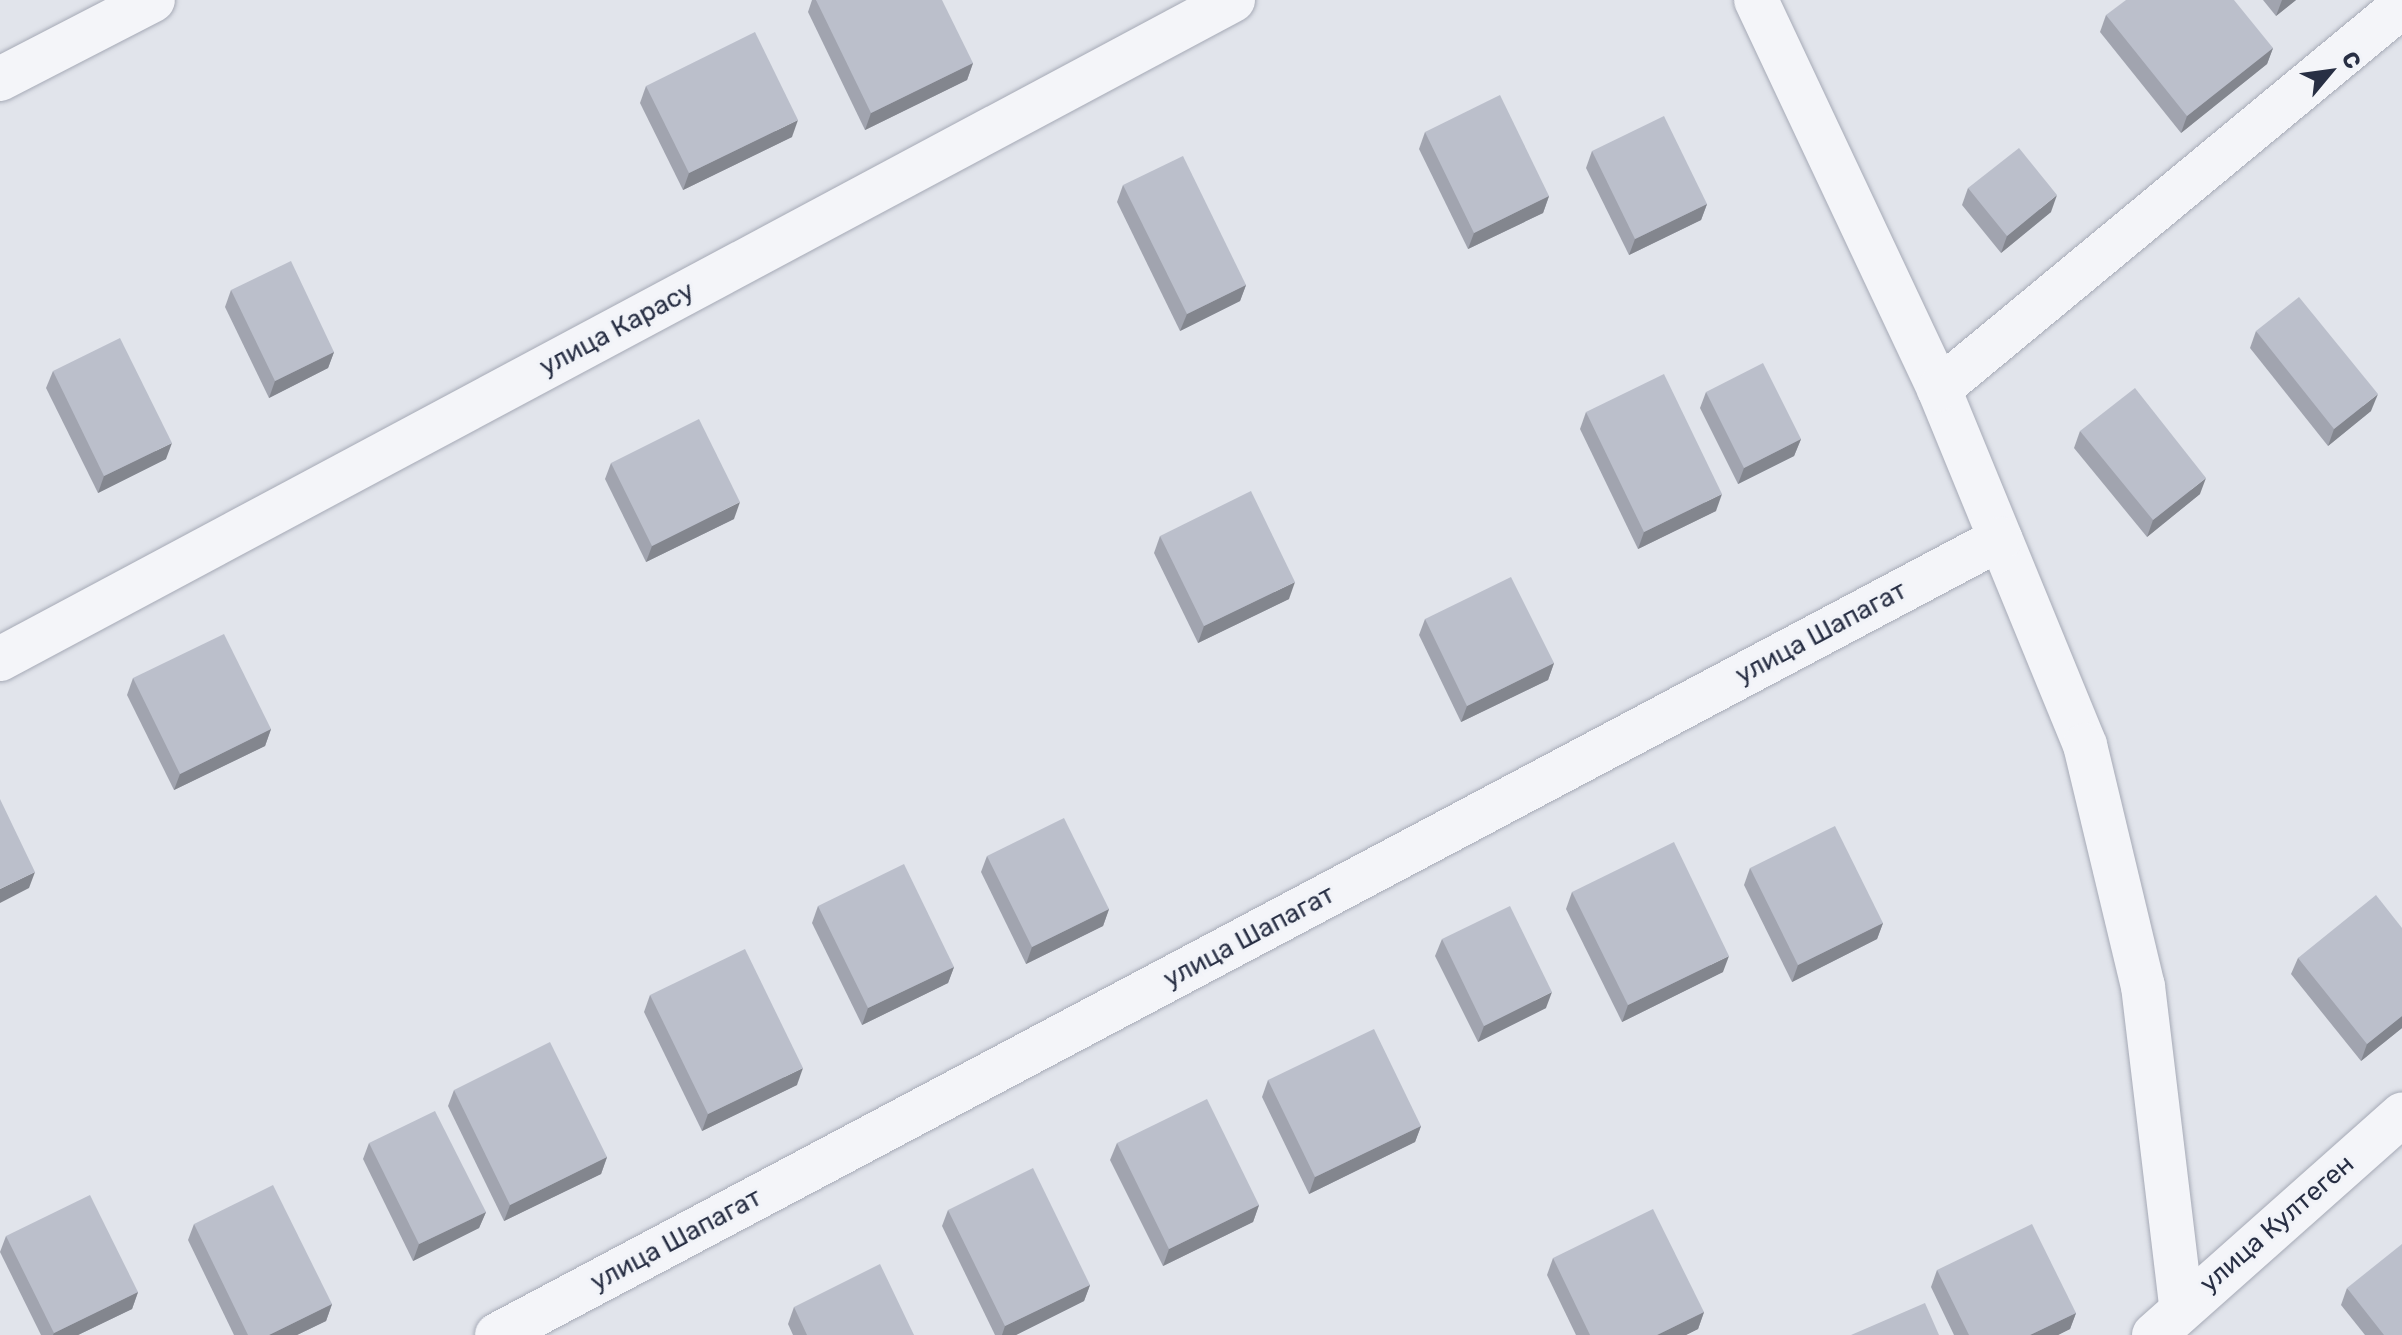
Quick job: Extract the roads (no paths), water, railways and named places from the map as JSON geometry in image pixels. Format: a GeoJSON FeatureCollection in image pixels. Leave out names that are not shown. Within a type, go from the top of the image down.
{"type":"FeatureCollection","features":[{"type":"Feature","properties":{"kind":"street"},"geometry":{"type":"LineString","coordinates":[[0,79],[153,0]]}},
{"type":"Feature","properties":{"kind":"street","name":"улица Карасу"},"geometry":{"type":"LineString","coordinates":[[0,659],[1233,0]]}},
{"type":"Feature","properties":{"kind":"street"},"geometry":{"type":"LineString","coordinates":[[1756,0],[1939,389],[2085,745],[2119,863],[2143,986],[2168,1321]]}},
{"type":"Feature","properties":{"kind":"street"},"geometry":{"type":"LineString","coordinates":[[1939,389],[2402,6]]}},
{"type":"Feature","properties":{"kind":"street","name":"улица Шапагат"},"geometry":{"type":"LineString","coordinates":[[497,1335],[2000,539]]}},
{"type":"Feature","properties":{"kind":"street","name":"улица Култеген"},"geometry":{"type":"LineString","coordinates":[[2168,1321],[2402,1115]]}}]}
